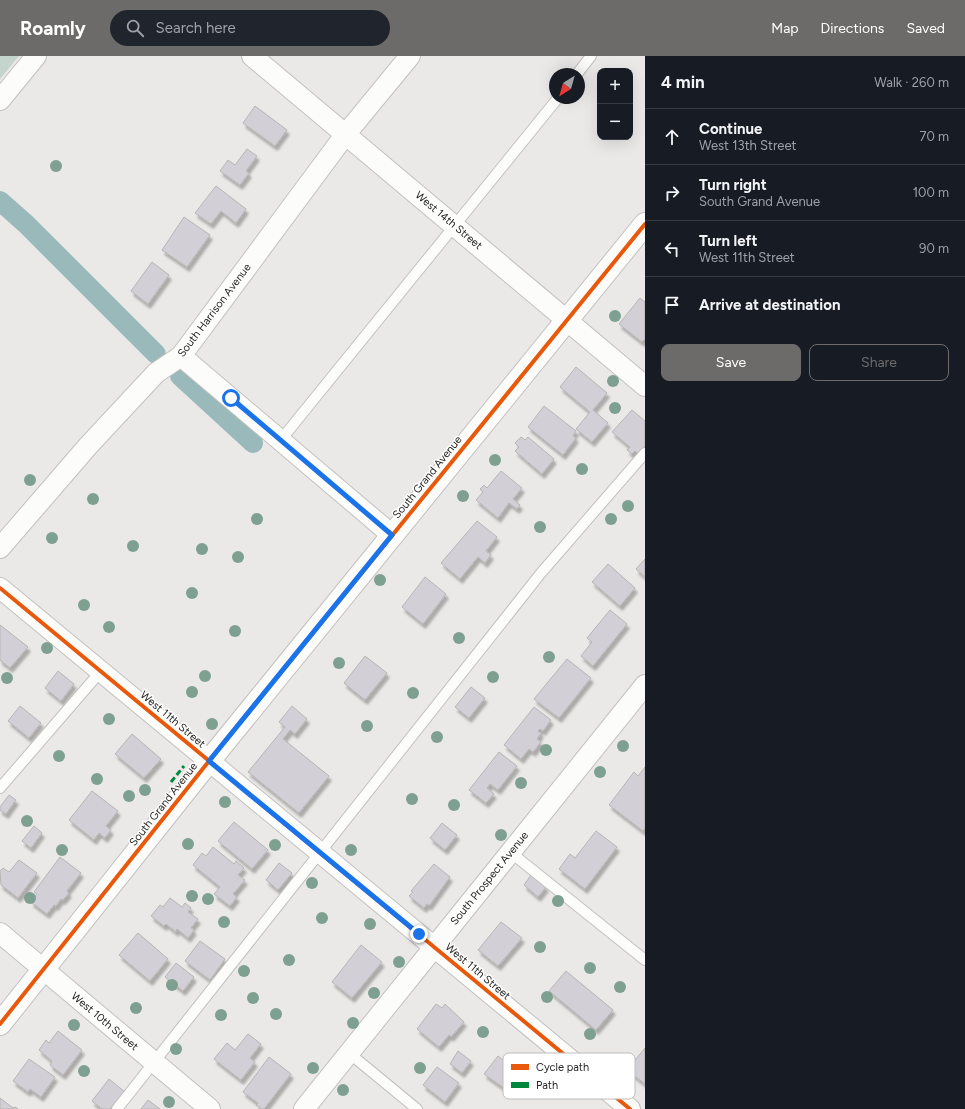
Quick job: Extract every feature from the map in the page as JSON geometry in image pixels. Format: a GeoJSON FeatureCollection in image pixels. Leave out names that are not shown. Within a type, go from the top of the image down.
{"type":"FeatureCollection","features":[{"type":"Feature","properties":{"kind":"street"},"geometry":{"type":"LineString","coordinates":[[0,100],[36,56]]}},
{"type":"Feature","properties":{"kind":"street","name":"West 14th Street"},"geometry":{"type":"LineString","coordinates":[[252,56],[645,386]]}},
{"type":"Feature","properties":{"kind":"street","name":"South Harrison Avenue"},"geometry":{"type":"LineString","coordinates":[[0,548],[88,446],[156,373],[181,356],[345,135],[410,56]]}},
{"type":"Feature","properties":{"kind":"street","name":"South Grand Avenue"},"geometry":{"type":"LineString","coordinates":[[0,1024],[209,761],[645,224]]}},
{"type":"Feature","properties":{"kind":"street"},"geometry":{"type":"LineString","coordinates":[[181,356],[392,535]]}},
{"type":"Feature","properties":{"kind":"street","name":"West 11th Street"},"geometry":{"type":"LineString","coordinates":[[0,588],[563,1053]]}},
{"type":"Feature","properties":{"kind":"street","name":"South Prospect Avenue"},"geometry":{"type":"LineString","coordinates":[[304,1109],[645,685]]}},
{"type":"Feature","properties":{"kind":"street","name":"West 10th Street"},"geometry":{"type":"LineString","coordinates":[[0,933],[210,1109]]}},
{"type":"Feature","properties":{"kind":"street","name":"West 11th Street"},"geometry":{"type":"LineString","coordinates":[[618,1099],[630,1109]]}},
{"type":"Feature","properties":{"kind":"lane"},"geometry":{"type":"LineString","coordinates":[[582,68],[591,56]]}},
{"type":"Feature","properties":{"kind":"lane"},"geometry":{"type":"LineString","coordinates":[[280,441],[553,104]]}},
{"type":"Feature","properties":{"kind":"lane"},"geometry":{"type":"LineString","coordinates":[[117,1109],[541,573],[645,453]]}},
{"type":"Feature","properties":{"kind":"lane"},"geometry":{"type":"LineString","coordinates":[[0,788],[101,671]]}},
{"type":"Feature","properties":{"kind":"lane"},"geometry":{"type":"LineString","coordinates":[[510,852],[645,960]]}},
{"type":"Feature","properties":{"kind":"lane"},"geometry":{"type":"LineString","coordinates":[[349,1053],[417,1109]]}},
{"type":"Feature","properties":{"kind":"shaded area"},"geometry":{"type":"Polygon","coordinates":[[[0,56],[19,56],[0,79],[0,56]]]}},
{"type":"Feature","properties":{"kind":"building"},"geometry":{"type":"Polygon","coordinates":[[[255,106],[287,130],[275,146],[243,123],[255,106]]]}},
{"type":"Feature","properties":{"kind":"building"},"geometry":{"type":"Polygon","coordinates":[[[247,149],[257,156],[246,171],[249,173],[240,185],[220,171],[228,160],[235,165],[247,149]]]}},
{"type":"Feature","properties":{"kind":"building"},"geometry":{"type":"Polygon","coordinates":[[[216,186],[246,209],[236,223],[221,211],[211,224],[195,213],[216,186]]]}},
{"type":"Feature","properties":{"kind":"building"},"geometry":{"type":"Polygon","coordinates":[[[184,217],[210,235],[187,267],[162,250],[184,217]]]}},
{"type":"Feature","properties":{"kind":"building"},"geometry":{"type":"Polygon","coordinates":[[[152,262],[169,275],[148,304],[131,291],[152,262]]]}},
{"type":"Feature","properties":{"kind":"building"},"geometry":{"type":"Polygon","coordinates":[[[640,298],[645,302],[645,339],[642,342],[619,324],[640,298]]]}},
{"type":"Feature","properties":{"kind":"building"},"geometry":{"type":"Polygon","coordinates":[[[576,367],[607,393],[593,410],[608,423],[592,442],[576,429],[590,412],[560,387],[576,367]]]}},
{"type":"Feature","properties":{"kind":"building"},"geometry":{"type":"Polygon","coordinates":[[[544,406],[576,431],[573,436],[576,438],[563,455],[528,427],[544,406]]]}},
{"type":"Feature","properties":{"kind":"building"},"geometry":{"type":"Polygon","coordinates":[[[632,410],[645,421],[645,446],[638,454],[635,451],[632,454],[627,450],[630,447],[612,432],[632,410]]]}},
{"type":"Feature","properties":{"kind":"building"},"geometry":{"type":"Polygon","coordinates":[[[521,437],[525,440],[528,437],[554,459],[542,474],[515,451],[519,447],[515,443],[521,437]]]}},
{"type":"Feature","properties":{"kind":"building"},"geometry":{"type":"Polygon","coordinates":[[[501,471],[522,488],[513,499],[520,505],[517,509],[509,503],[498,518],[476,500],[483,492],[480,489],[484,485],[487,488],[501,471]]]}},
{"type":"Feature","properties":{"kind":"building"},"geometry":{"type":"Polygon","coordinates":[[[477,521],[497,537],[486,551],[491,555],[485,563],[478,557],[460,579],[441,563],[477,521]]]}},
{"type":"Feature","properties":{"kind":"building"},"geometry":{"type":"Polygon","coordinates":[[[645,559],[645,577],[636,569],[645,559]]]}},
{"type":"Feature","properties":{"kind":"building"},"geometry":{"type":"Polygon","coordinates":[[[608,564],[635,588],[620,606],[592,582],[608,564]]]}},
{"type":"Feature","properties":{"kind":"building"},"geometry":{"type":"Polygon","coordinates":[[[425,577],[446,594],[423,624],[402,607],[425,577]]]}},
{"type":"Feature","properties":{"kind":"building"},"geometry":{"type":"Polygon","coordinates":[[[610,610],[627,624],[593,666],[581,656],[592,642],[587,638],[610,610]]]}},
{"type":"Feature","properties":{"kind":"building"},"geometry":{"type":"Polygon","coordinates":[[[0,625],[28,647],[10,668],[0,660],[0,625]]]}},
{"type":"Feature","properties":{"kind":"building"},"geometry":{"type":"Polygon","coordinates":[[[365,656],[387,673],[365,700],[344,683],[365,656]]]}},
{"type":"Feature","properties":{"kind":"building"},"geometry":{"type":"Polygon","coordinates":[[[567,659],[591,678],[559,718],[534,699],[567,659]]]}},
{"type":"Feature","properties":{"kind":"building"},"geometry":{"type":"Polygon","coordinates":[[[58,671],[74,684],[61,701],[45,688],[58,671]]]}},
{"type":"Feature","properties":{"kind":"building"},"geometry":{"type":"Polygon","coordinates":[[[471,687],[485,698],[469,718],[455,707],[471,687]]]}},
{"type":"Feature","properties":{"kind":"building"},"geometry":{"type":"Polygon","coordinates":[[[20,706],[41,723],[29,738],[8,721],[20,706]]]}},
{"type":"Feature","properties":{"kind":"building"},"geometry":{"type":"Polygon","coordinates":[[[292,706],[307,719],[295,734],[290,730],[283,739],[329,776],[299,813],[248,772],[285,727],[279,722],[292,706]]]}},
{"type":"Feature","properties":{"kind":"building"},"geometry":{"type":"Polygon","coordinates":[[[534,707],[551,720],[543,731],[540,729],[538,731],[541,733],[537,739],[541,742],[533,752],[529,749],[521,759],[504,745],[534,707]]]}},
{"type":"Feature","properties":{"kind":"building"},"geometry":{"type":"Polygon","coordinates":[[[132,734],[161,759],[144,778],[115,754],[132,734]]]}},
{"type":"Feature","properties":{"kind":"building"},"geometry":{"type":"Polygon","coordinates":[[[499,752],[517,766],[498,790],[490,784],[487,788],[494,794],[486,803],[469,790],[499,752]]]}},
{"type":"Feature","properties":{"kind":"building"},"geometry":{"type":"Polygon","coordinates":[[[645,767],[645,828],[643,831],[609,805],[634,772],[638,776],[645,767]]]}},
{"type":"Feature","properties":{"kind":"building"},"geometry":{"type":"Polygon","coordinates":[[[92,791],[118,811],[106,826],[111,830],[105,838],[99,833],[94,840],[69,820],[92,791]]]}},
{"type":"Feature","properties":{"kind":"building"},"geometry":{"type":"Polygon","coordinates":[[[9,795],[16,800],[6,814],[0,810],[0,807],[9,795]]]}},
{"type":"Feature","properties":{"kind":"building"},"geometry":{"type":"Polygon","coordinates":[[[234,822],[268,850],[252,869],[218,841],[234,822]]]}},
{"type":"Feature","properties":{"kind":"building"},"geometry":{"type":"Polygon","coordinates":[[[442,823],[457,835],[445,850],[430,838],[442,823]]]}},
{"type":"Feature","properties":{"kind":"building"},"geometry":{"type":"Polygon","coordinates":[[[34,826],[42,833],[31,848],[22,841],[34,826]]]}},
{"type":"Feature","properties":{"kind":"building"},"geometry":{"type":"Polygon","coordinates":[[[596,831],[617,847],[585,889],[559,869],[570,854],[575,858],[596,831]]]}},
{"type":"Feature","properties":{"kind":"building"},"geometry":{"type":"Polygon","coordinates":[[[213,847],[234,864],[236,861],[244,868],[238,875],[245,880],[233,894],[237,897],[230,906],[214,894],[220,887],[193,865],[202,853],[206,856],[213,847]]]}},
{"type":"Feature","properties":{"kind":"building"},"geometry":{"type":"Polygon","coordinates":[[[60,857],[81,873],[67,891],[69,893],[63,900],[61,899],[56,906],[54,905],[47,914],[31,902],[37,894],[34,892],[60,857]]]}},
{"type":"Feature","properties":{"kind":"building"},"geometry":{"type":"Polygon","coordinates":[[[19,860],[37,873],[18,898],[1,885],[0,871],[3,868],[9,872],[19,860]]]}},
{"type":"Feature","properties":{"kind":"building"},"geometry":{"type":"Polygon","coordinates":[[[279,863],[292,873],[278,890],[266,880],[279,863]]]}},
{"type":"Feature","properties":{"kind":"building"},"geometry":{"type":"Polygon","coordinates":[[[434,864],[450,877],[429,906],[427,904],[424,908],[409,896],[413,892],[411,891],[434,864]]]}},
{"type":"Feature","properties":{"kind":"building"},"geometry":{"type":"Polygon","coordinates":[[[531,875],[546,887],[538,897],[524,885],[531,875]]]}},
{"type":"Feature","properties":{"kind":"building"},"geometry":{"type":"Polygon","coordinates":[[[170,898],[182,907],[185,903],[191,908],[188,912],[198,919],[191,928],[194,930],[188,938],[177,929],[176,932],[166,924],[164,926],[151,916],[160,905],[163,907],[170,898]]]}},
{"type":"Feature","properties":{"kind":"building"},"geometry":{"type":"Polygon","coordinates":[[[501,922],[522,938],[498,966],[478,950],[501,922]]]}},
{"type":"Feature","properties":{"kind":"building"},"geometry":{"type":"Polygon","coordinates":[[[138,933],[168,959],[150,981],[119,955],[138,933]]]}},
{"type":"Feature","properties":{"kind":"building"},"geometry":{"type":"Polygon","coordinates":[[[200,941],[225,959],[210,980],[185,961],[200,941]]]}},
{"type":"Feature","properties":{"kind":"building"},"geometry":{"type":"Polygon","coordinates":[[[361,945],[382,962],[352,998],[332,982],[361,945]]]}},
{"type":"Feature","properties":{"kind":"building"},"geometry":{"type":"Polygon","coordinates":[[[176,963],[194,977],[183,991],[165,977],[176,963]]]}},
{"type":"Feature","properties":{"kind":"building"},"geometry":{"type":"Polygon","coordinates":[[[566,971],[613,1010],[596,1030],[549,991],[566,971]]]}},
{"type":"Feature","properties":{"kind":"building"},"geometry":{"type":"Polygon","coordinates":[[[436,1004],[442,1008],[445,1004],[464,1022],[451,1037],[449,1035],[439,1047],[417,1029],[436,1004]]]}},
{"type":"Feature","properties":{"kind":"building"},"geometry":{"type":"Polygon","coordinates":[[[58,1031],[82,1050],[63,1075],[50,1065],[52,1061],[39,1050],[46,1040],[49,1043],[58,1031]]]}},
{"type":"Feature","properties":{"kind":"building"},"geometry":{"type":"Polygon","coordinates":[[[248,1034],[261,1044],[250,1058],[255,1062],[241,1080],[214,1059],[227,1043],[235,1050],[248,1034]]]}},
{"type":"Feature","properties":{"kind":"building"},"geometry":{"type":"Polygon","coordinates":[[[645,1048],[645,1084],[635,1076],[635,1060],[645,1048]]]}},
{"type":"Feature","properties":{"kind":"building"},"geometry":{"type":"Polygon","coordinates":[[[458,1051],[471,1061],[462,1073],[450,1064],[458,1051]]]}},
{"type":"Feature","properties":{"kind":"building"},"geometry":{"type":"Polygon","coordinates":[[[498,1056],[503,1060],[503,1087],[484,1074],[498,1056]]]}},
{"type":"Feature","properties":{"kind":"building"},"geometry":{"type":"Polygon","coordinates":[[[269,1057],[291,1074],[264,1109],[262,1109],[256,1105],[258,1103],[243,1092],[269,1057]]]}},
{"type":"Feature","properties":{"kind":"building"},"geometry":{"type":"Polygon","coordinates":[[[29,1059],[55,1077],[41,1097],[30,1089],[28,1092],[13,1081],[29,1059]]]}},
{"type":"Feature","properties":{"kind":"building"},"geometry":{"type":"Polygon","coordinates":[[[437,1067],[459,1083],[445,1102],[423,1085],[437,1067]]]}},
{"type":"Feature","properties":{"kind":"building"},"geometry":{"type":"Polygon","coordinates":[[[109,1079],[125,1092],[110,1109],[102,1109],[92,1101],[109,1079]]]}},
{"type":"Feature","properties":{"kind":"building"},"geometry":{"type":"Polygon","coordinates":[[[0,1098],[13,1108],[15,1107],[18,1109],[0,1109],[0,1098]]]}},
{"type":"Feature","properties":{"kind":"building"},"geometry":{"type":"Polygon","coordinates":[[[148,1100],[160,1109],[141,1109],[148,1100]]]}},
{"type":"Feature","properties":{"kind":"waterway"},"geometry":{"type":"LineString","coordinates":[[0,201],[26,224],[156,354]]}},
{"type":"Feature","properties":{"kind":"waterway"},"geometry":{"type":"LineString","coordinates":[[180,376],[253,443]]}},
{"type":"Feature","properties":{"kind":"marked path"},"geometry":{"type":"LineString","coordinates":[[171,782],[184,766]]}},
{"type":"Feature","properties":{"kind":"cycle path"},"geometry":{"type":"LineString","coordinates":[[0,1024],[209,761],[645,224]]}},
{"type":"Feature","properties":{"kind":"cycle path"},"geometry":{"type":"LineString","coordinates":[[0,588],[562,1053]]}},
{"type":"Feature","properties":{"kind":"cycle path"},"geometry":{"type":"LineString","coordinates":[[618,1099],[630,1109]]}},
{"type":"Feature","properties":{"kind":"route"},"geometry":{"type":"LineString","coordinates":[[231,398],[392,535],[209,761],[419,934]]}}]}
